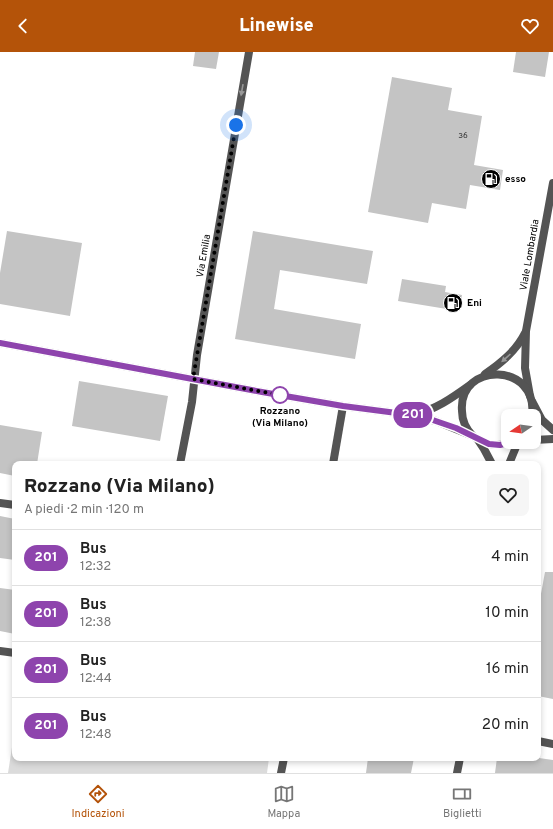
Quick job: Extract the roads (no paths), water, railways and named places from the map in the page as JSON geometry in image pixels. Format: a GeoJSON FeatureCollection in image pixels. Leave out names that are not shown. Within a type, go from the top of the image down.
{"type":"FeatureCollection","features":[{"type":"Feature","properties":{"kind":"street","name":"Via Emilia"},"geometry":{"type":"LineString","coordinates":[[181,461],[192,402],[193,379],[249,52]]}},
{"type":"Feature","properties":{"kind":"street","name":"Viale Lombardia"},"geometry":{"type":"LineString","coordinates":[[530,397],[526,377],[526,331],[553,183]]}},
{"type":"Feature","properties":{"kind":"street","name":"Viale Lombardia"},"geometry":{"type":"LineString","coordinates":[[412,415],[446,402],[479,379],[510,355],[526,331]]}},
{"type":"Feature","properties":{"kind":"street"},"geometry":{"type":"LineString","coordinates":[[0,343],[343,406],[412,415],[443,424],[489,444],[501,445]]}},
{"type":"Feature","properties":{"kind":"street"},"geometry":{"type":"LineString","coordinates":[[479,379],[494,374],[508,376],[521,383],[542,420],[553,430]]}},
{"type":"Feature","properties":{"kind":"street"},"geometry":{"type":"LineString","coordinates":[[472,384],[463,398],[462,411],[466,426],[484,449],[490,461]]}},
{"type":"Feature","properties":{"kind":"street"},"geometry":{"type":"LineString","coordinates":[[530,397],[532,409]]}},
{"type":"Feature","properties":{"kind":"street"},"geometry":{"type":"LineString","coordinates":[[334,461],[343,406]]}},
{"type":"Feature","properties":{"kind":"street"},"geometry":{"type":"LineString","coordinates":[[541,440],[553,439]]}},
{"type":"Feature","properties":{"kind":"street"},"geometry":{"type":"LineString","coordinates":[[510,461],[514,449]]}},
{"type":"Feature","properties":{"kind":"street"},"geometry":{"type":"LineString","coordinates":[[0,503],[12,505]]}},
{"type":"Feature","properties":{"kind":"street"},"geometry":{"type":"LineString","coordinates":[[0,651],[12,653]]}},
{"type":"Feature","properties":{"kind":"street"},"geometry":{"type":"LineString","coordinates":[[541,742],[553,744]]}},
{"type":"Feature","properties":{"kind":"street"},"geometry":{"type":"LineString","coordinates":[[281,773],[283,761]]}},
{"type":"Feature","properties":{"kind":"street"},"geometry":{"type":"LineString","coordinates":[[457,773],[459,761]]}},
{"type":"Feature","properties":{"kind":"place","name":"esso"},"geometry":{"type":"Point","coordinates":[491,179]}},
{"type":"Feature","properties":{"kind":"place","name":"Eni"},"geometry":{"type":"Point","coordinates":[453,303]}},
{"type":"Feature","properties":{"kind":"place","name":"Rozzano (Via Milano)"},"geometry":{"type":"Point","coordinates":[280,395]}}]}
